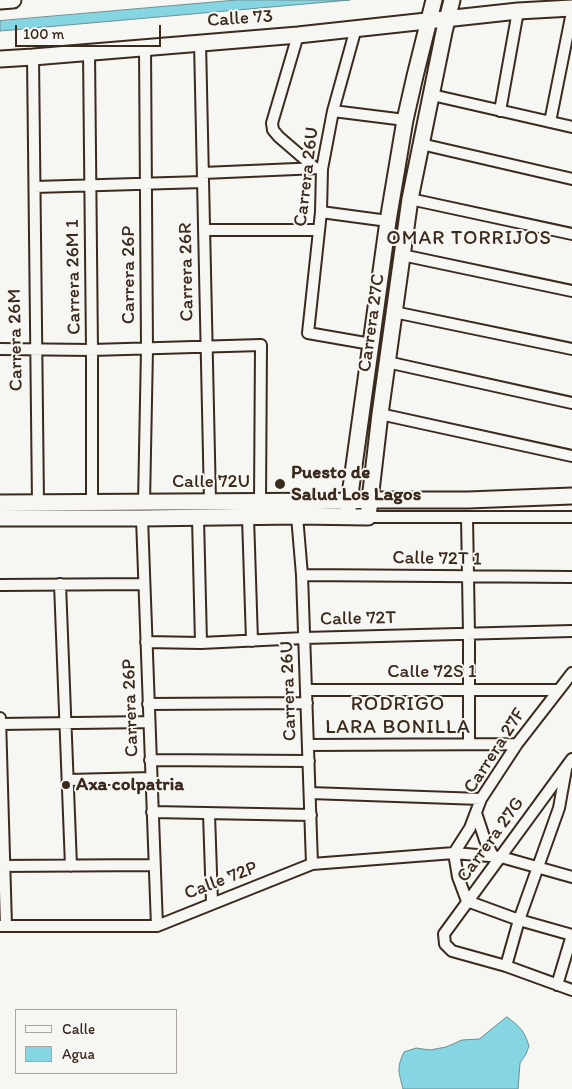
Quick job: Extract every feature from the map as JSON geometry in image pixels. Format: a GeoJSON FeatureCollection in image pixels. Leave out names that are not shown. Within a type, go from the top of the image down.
{"type":"FeatureCollection","features":[{"type":"Feature","properties":{"kind":"street"},"geometry":{"type":"LineString","coordinates":[[0,1],[13,0]]}},
{"type":"Feature","properties":{"kind":"street"},"geometry":{"type":"LineString","coordinates":[[428,20],[434,1]]}},
{"type":"Feature","properties":{"kind":"street"},"geometry":{"type":"LineString","coordinates":[[448,19],[452,1]]}},
{"type":"Feature","properties":{"kind":"street","name":"Calle 73"},"geometry":{"type":"LineString","coordinates":[[0,59],[298,35],[518,11],[572,8]]}},
{"type":"Feature","properties":{"kind":"street"},"geometry":{"type":"LineString","coordinates":[[500,110],[518,11]]}},
{"type":"Feature","properties":{"kind":"street"},"geometry":{"type":"LineString","coordinates":[[550,122],[572,12]]}},
{"type":"Feature","properties":{"kind":"street","name":"Carrera 27C"},"geometry":{"type":"LineString","coordinates":[[368,517],[380,414],[410,199],[420,144],[448,19]]}},
{"type":"Feature","properties":{"kind":"street","name":"Carrera 27C"},"geometry":{"type":"LineString","coordinates":[[348,508],[388,221],[405,120],[428,20]]}},
{"type":"Feature","properties":{"kind":"street","name":"Carrera 26U"},"geometry":{"type":"LineString","coordinates":[[356,28],[319,168],[320,212],[308,333],[370,344]]}},
{"type":"Feature","properties":{"kind":"street"},"geometry":{"type":"LineString","coordinates":[[298,35],[272,123],[273,130],[278,137],[319,168]]}},
{"type":"Feature","properties":{"kind":"street","name":"Carrera 26R"},"geometry":{"type":"LineString","coordinates":[[200,42],[210,501]]}},
{"type":"Feature","properties":{"kind":"street","name":"Carrera 26P"},"geometry":{"type":"LineString","coordinates":[[144,503],[147,349],[145,47]]}},
{"type":"Feature","properties":{"kind":"street","name":"Carrera 26M 1"},"geometry":{"type":"LineString","coordinates":[[89,52],[92,502]]}},
{"type":"Feature","properties":{"kind":"street","name":"Carrera 26M"},"geometry":{"type":"LineString","coordinates":[[33,57],[38,503]]}},
{"type":"Feature","properties":{"kind":"street"},"geometry":{"type":"LineString","coordinates":[[432,95],[572,126]]}},
{"type":"Feature","properties":{"kind":"street"},"geometry":{"type":"LineString","coordinates":[[333,111],[405,120]]}},
{"type":"Feature","properties":{"kind":"street"},"geometry":{"type":"LineString","coordinates":[[420,144],[572,179]]}},
{"type":"Feature","properties":{"kind":"street"},"geometry":{"type":"LineString","coordinates":[[35,187],[146,184],[319,168]]}},
{"type":"Feature","properties":{"kind":"street"},"geometry":{"type":"LineString","coordinates":[[410,199],[572,234]]}},
{"type":"Feature","properties":{"kind":"street"},"geometry":{"type":"LineString","coordinates":[[320,212],[388,221]]}},
{"type":"Feature","properties":{"kind":"street"},"geometry":{"type":"LineString","coordinates":[[204,230],[318,230]]}},
{"type":"Feature","properties":{"kind":"street"},"geometry":{"type":"LineString","coordinates":[[402,255],[572,291]]}},
{"type":"Feature","properties":{"kind":"street"},"geometry":{"type":"LineString","coordinates":[[394,312],[572,349]]}},
{"type":"Feature","properties":{"kind":"street"},"geometry":{"type":"LineString","coordinates":[[0,349],[92,350],[262,345],[260,502]]}},
{"type":"Feature","properties":{"kind":"street"},"geometry":{"type":"LineString","coordinates":[[387,362],[572,403]]}},
{"type":"Feature","properties":{"kind":"street"},"geometry":{"type":"LineString","coordinates":[[380,414],[572,456]]}},
{"type":"Feature","properties":{"kind":"street","name":"Calle 72U"},"geometry":{"type":"LineString","coordinates":[[0,518],[297,516],[348,508],[369,500],[468,500],[572,496]]}},
{"type":"Feature","properties":{"kind":"street","name":"Calle 72U"},"geometry":{"type":"LineString","coordinates":[[0,503],[260,502],[348,508],[368,517],[572,517]]}},
{"type":"Feature","properties":{"kind":"street","name":"Carrera 26U"},"geometry":{"type":"LineString","coordinates":[[297,516],[302,575],[312,864]]}},
{"type":"Feature","properties":{"kind":"street"},"geometry":{"type":"LineString","coordinates":[[248,517],[252,641]]}},
{"type":"Feature","properties":{"kind":"street"},"geometry":{"type":"LineString","coordinates":[[467,517],[469,743]]}},
{"type":"Feature","properties":{"kind":"street","name":"Carrera 26P"},"geometry":{"type":"LineString","coordinates":[[142,518],[157,926]]}},
{"type":"Feature","properties":{"kind":"street"},"geometry":{"type":"LineString","coordinates":[[198,518],[201,643]]}},
{"type":"Feature","properties":{"kind":"street","name":"Calle 72T 1"},"geometry":{"type":"LineString","coordinates":[[302,575],[572,578]]}},
{"type":"Feature","properties":{"kind":"street"},"geometry":{"type":"LineString","coordinates":[[60,584],[71,866]]}},
{"type":"Feature","properties":{"kind":"street"},"geometry":{"type":"LineString","coordinates":[[0,585],[144,584]]}},
{"type":"Feature","properties":{"kind":"street","name":"Calle 72T"},"geometry":{"type":"LineString","coordinates":[[146,642],[201,643],[304,638],[572,631]]}},
{"type":"Feature","properties":{"kind":"street","name":"Carrera 27F"},"geometry":{"type":"LineString","coordinates":[[454,853],[470,828],[481,799],[517,744],[572,673]]}},
{"type":"Feature","properties":{"kind":"street","name":"Calle 72S 1"},"geometry":{"type":"LineString","coordinates":[[306,690],[559,690]]}},
{"type":"Feature","properties":{"kind":"street"},"geometry":{"type":"LineString","coordinates":[[148,704],[306,703]]}},
{"type":"Feature","properties":{"kind":"street"},"geometry":{"type":"LineString","coordinates":[[0,718],[3,926]]}},
{"type":"Feature","properties":{"kind":"street"},"geometry":{"type":"LineString","coordinates":[[0,724],[149,722]]}},
{"type":"Feature","properties":{"kind":"street"},"geometry":{"type":"LineString","coordinates":[[308,745],[517,744]]}},
{"type":"Feature","properties":{"kind":"street"},"geometry":{"type":"LineString","coordinates":[[150,760],[309,761]]}},
{"type":"Feature","properties":{"kind":"street"},"geometry":{"type":"LineString","coordinates":[[569,763],[559,808],[519,920],[506,966],[572,990]]}},
{"type":"Feature","properties":{"kind":"street","name":"Carrera 27G"},"geometry":{"type":"LineString","coordinates":[[506,966],[452,950],[445,944],[444,934],[497,857],[569,763]]}},
{"type":"Feature","properties":{"kind":"street"},"geometry":{"type":"LineString","coordinates":[[68,780],[151,778]]}},
{"type":"Feature","properties":{"kind":"street"},"geometry":{"type":"LineString","coordinates":[[310,793],[481,799]]}},
{"type":"Feature","properties":{"kind":"street"},"geometry":{"type":"LineString","coordinates":[[152,812],[311,815]]}},
{"type":"Feature","properties":{"kind":"street"},"geometry":{"type":"LineString","coordinates":[[476,813],[485,840],[497,857],[572,877]]}},
{"type":"Feature","properties":{"kind":"street"},"geometry":{"type":"LineString","coordinates":[[209,814],[212,903]]}},
{"type":"Feature","properties":{"kind":"street"},"geometry":{"type":"LineString","coordinates":[[454,853],[458,877],[467,901],[519,920],[572,935],[557,985]]}},
{"type":"Feature","properties":{"kind":"street","name":"Calle 72P"},"geometry":{"type":"LineString","coordinates":[[3,926],[157,926],[312,864],[454,853],[497,857]]}},
{"type":"Feature","properties":{"kind":"street"},"geometry":{"type":"LineString","coordinates":[[2,866],[154,864]]}},
{"type":"Feature","properties":{"kind":"water"},"geometry":{"type":"Polygon","coordinates":[[[237,0],[350,0],[0,31],[0,21],[237,0]]]}},
{"type":"Feature","properties":{"kind":"water"},"geometry":{"type":"Polygon","coordinates":[[[507,1017],[521,1029],[529,1046],[520,1063],[518,1089],[403,1089],[399,1070],[404,1052],[416,1048],[430,1050],[446,1047],[462,1040],[479,1039],[507,1017]]]}},
{"type":"Feature","properties":{"kind":"place","name":"Puesto de Salud Los Lagos"},"geometry":{"type":"Point","coordinates":[280,484]}},
{"type":"Feature","properties":{"kind":"place","name":"Axa colpatria"},"geometry":{"type":"Point","coordinates":[66,785]}},
{"type":"Feature","properties":{"kind":"district","name":"OMAR TORRIJOS"},"geometry":{"type":"Point","coordinates":[469,239]}},
{"type":"Feature","properties":{"kind":"district","name":"RODRIGO LARA BONILLA"},"geometry":{"type":"Point","coordinates":[398,716]}}]}
